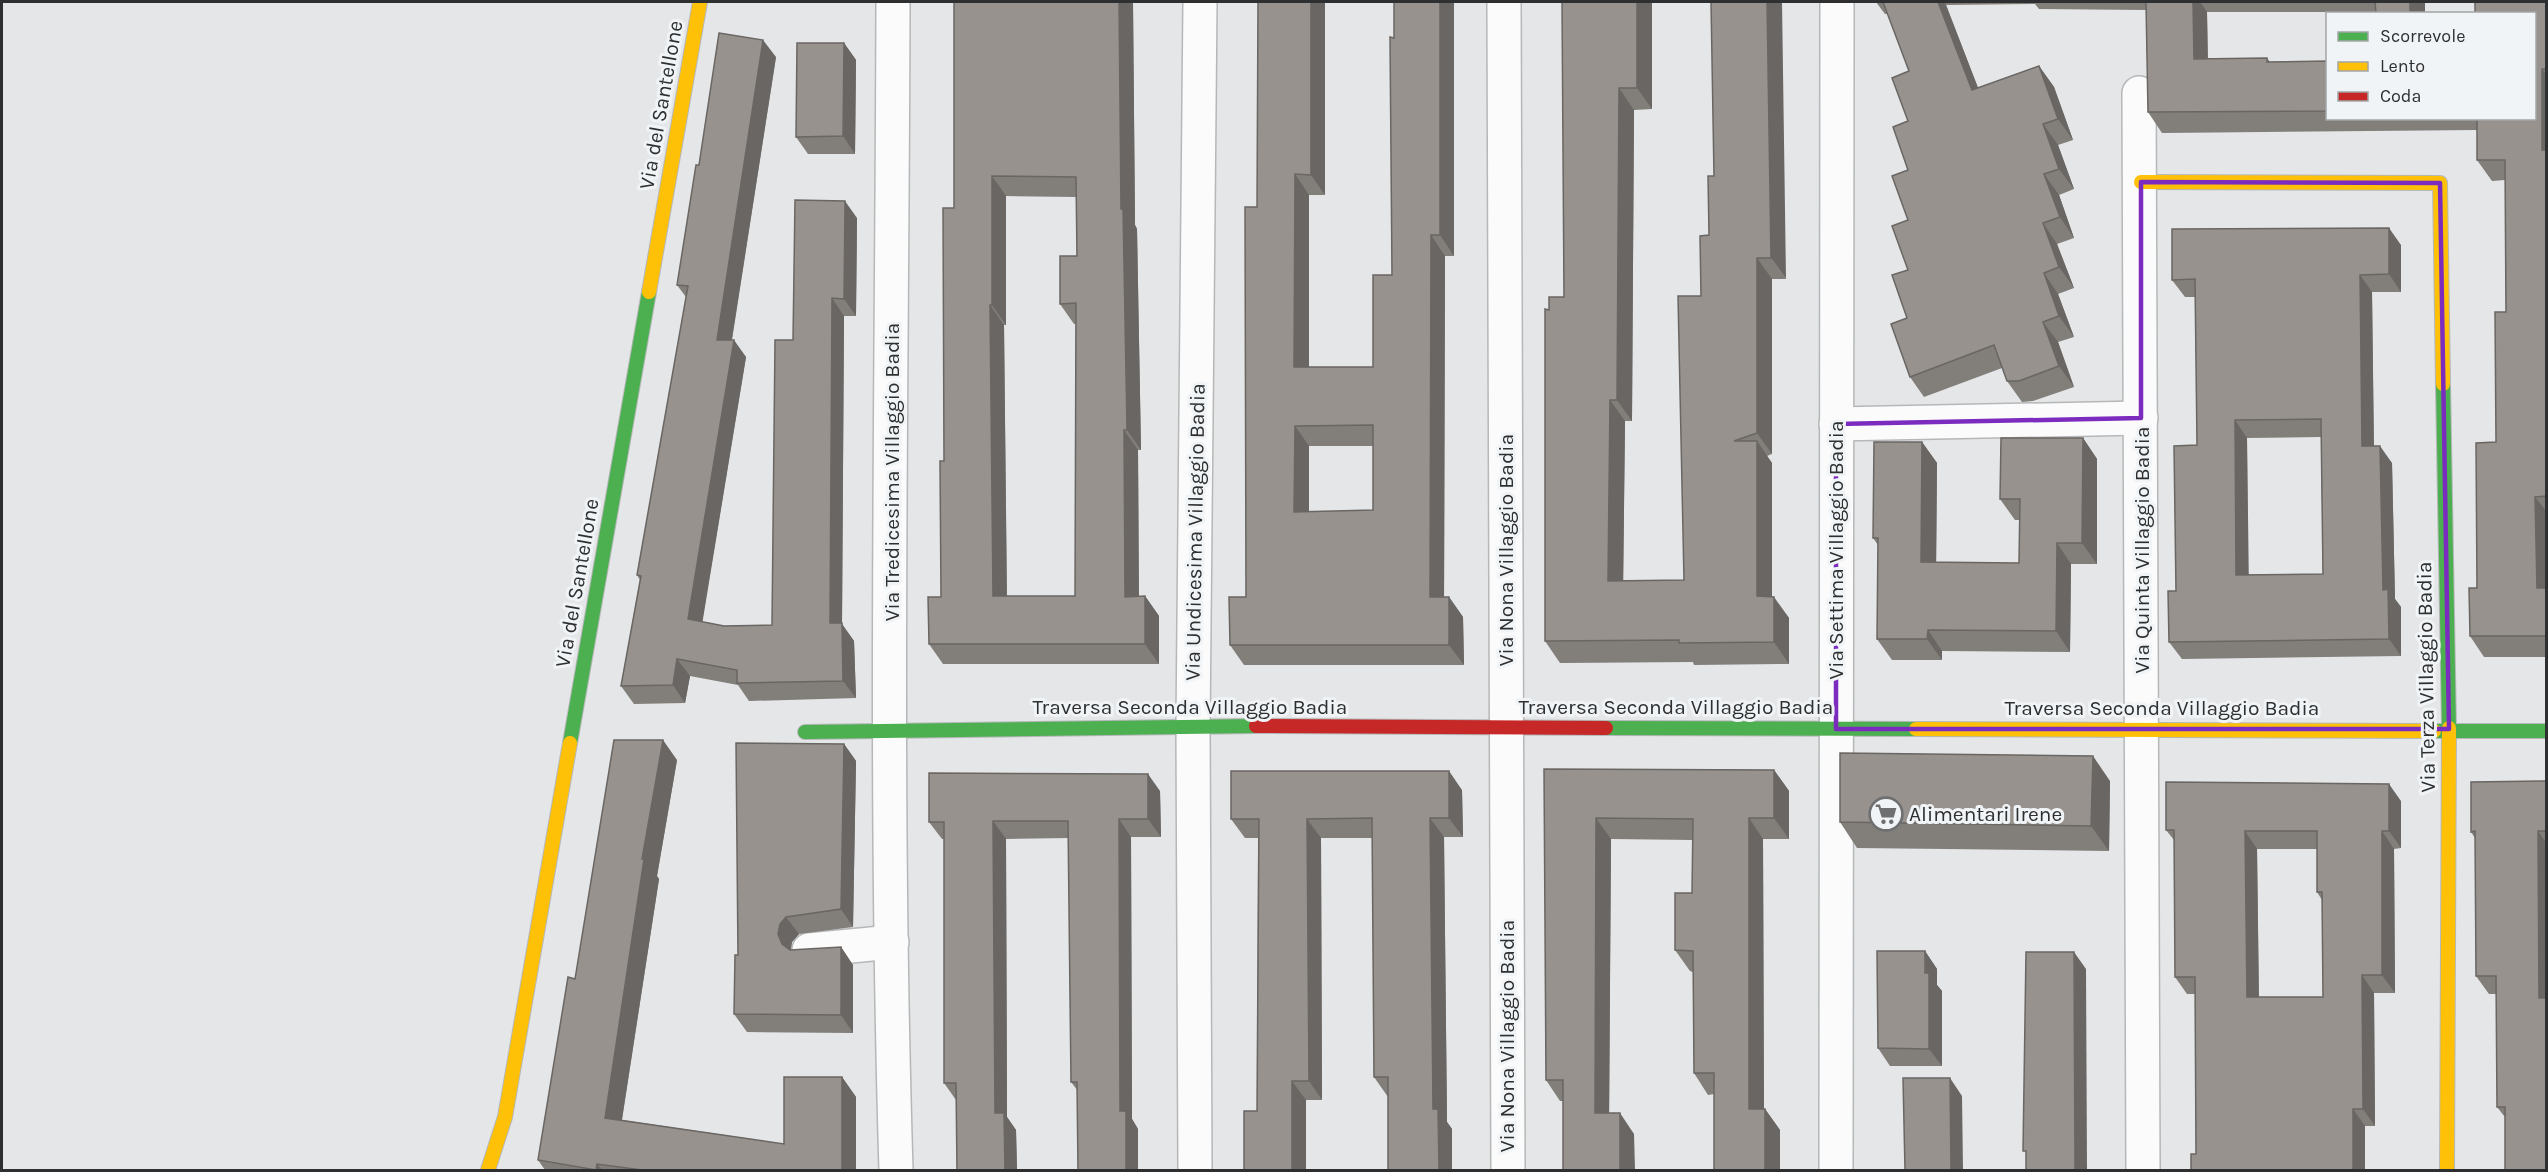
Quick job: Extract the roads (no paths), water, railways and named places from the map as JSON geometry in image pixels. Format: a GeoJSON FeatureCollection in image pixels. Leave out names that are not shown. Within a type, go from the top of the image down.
{"type":"FeatureCollection","features":[{"type":"Feature","properties":{"kind":"street","name":"Via del Santellone"},"geometry":{"type":"LineString","coordinates":[[488,1170],[505,1117],[700,2]]}},
{"type":"Feature","properties":{"kind":"street","name":"Via Tredicesima Villaggio Badia"},"geometry":{"type":"LineString","coordinates":[[893,2],[891,732],[896,1170]]}},
{"type":"Feature","properties":{"kind":"street","name":"Via Undicesima Villaggio Badia"},"geometry":{"type":"LineString","coordinates":[[1195,1170],[1193,726],[1200,2]]}},
{"type":"Feature","properties":{"kind":"street","name":"Via Nona Villaggio Badia"},"geometry":{"type":"LineString","coordinates":[[1504,2],[1508,1170]]}},
{"type":"Feature","properties":{"kind":"street","name":"Via Settima Villaggio Badia"},"geometry":{"type":"LineString","coordinates":[[1836,1170],[1837,2]]}},
{"type":"Feature","properties":{"kind":"street","name":"Via Quinta Villaggio Badia"},"geometry":{"type":"LineString","coordinates":[[2139,93],[2143,1170]]}},
{"type":"Feature","properties":{"kind":"street","name":"Via Terza Villaggio Badia"},"geometry":{"type":"LineString","coordinates":[[2141,182],[2440,183],[2449,729],[2448,1170]]}},
{"type":"Feature","properties":{"kind":"street"},"geometry":{"type":"LineString","coordinates":[[1836,424],[2141,418]]}},
{"type":"Feature","properties":{"kind":"street","name":"Traversa Seconda Villaggio Badia"},"geometry":{"type":"LineString","coordinates":[[805,732],[1193,726],[2547,731]]}},
{"type":"Feature","properties":{"kind":"street"},"geometry":{"type":"LineString","coordinates":[[809,950],[892,942]]}},
{"type":"Feature","properties":{"kind":"place","name":"Alimentari Irene"},"geometry":{"type":"Point","coordinates":[1886,814]}}]}
